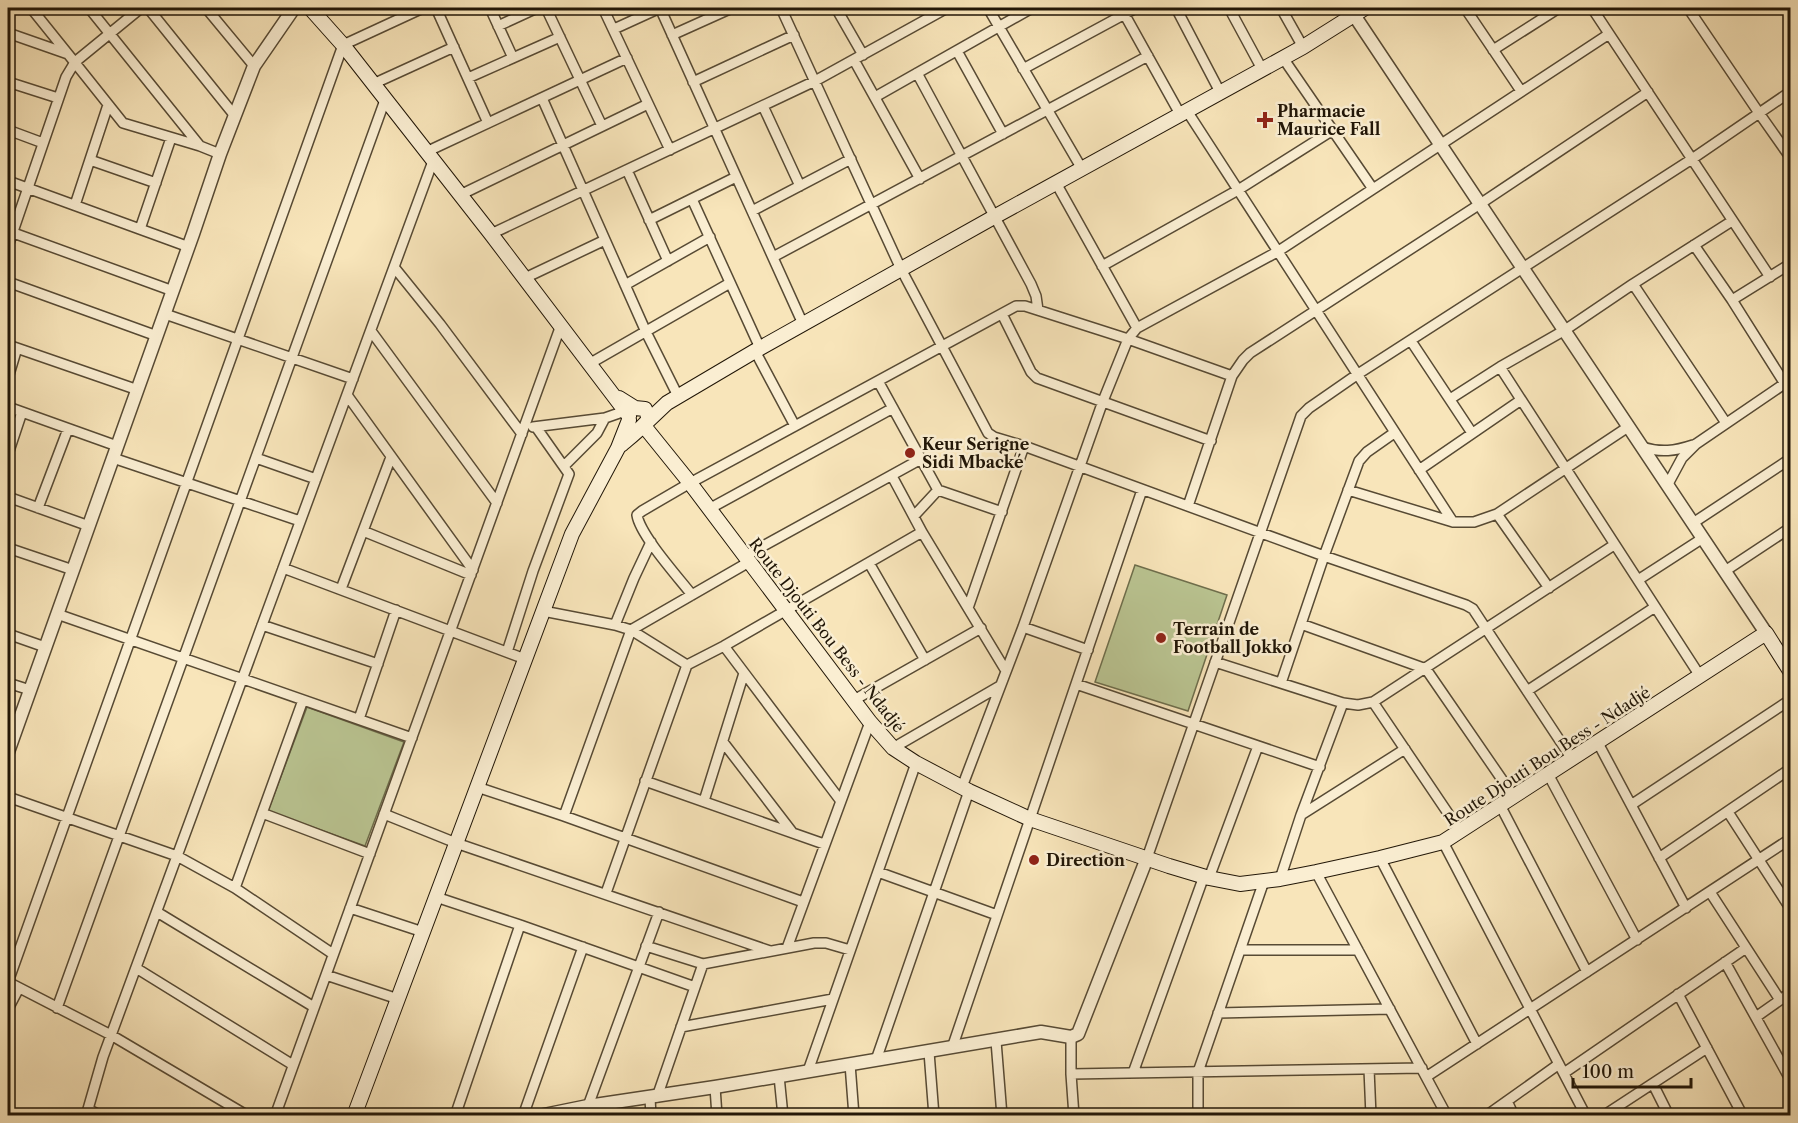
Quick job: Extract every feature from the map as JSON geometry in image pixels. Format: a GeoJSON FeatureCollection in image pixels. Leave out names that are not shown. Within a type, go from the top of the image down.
{"type":"FeatureCollection","features":[{"type":"Feature","properties":{"kind":"main road","name":"Route Djouti Bou Bess - Ndadjé"},"geometry":{"type":"LineString","coordinates":[[310,8],[343,45],[491,234],[610,392],[637,417],[690,483],[870,722],[893,748],[965,789],[1030,819],[1206,877],[1240,884],[1280,879],[1380,858],[1443,842],[1766,633]]}},
{"type":"Feature","properties":{"kind":"main road"},"geometry":{"type":"LineString","coordinates":[[354,1116],[572,534],[637,417],[672,400],[901,269],[1303,47],[1360,11]]}},
{"type":"Feature","properties":{"kind":"main road"},"geometry":{"type":"LineString","coordinates":[[1766,633],[1791,671]]}},
{"type":"Feature","properties":{"kind":"street"},"geometry":{"type":"LineString","coordinates":[[31,8],[123,123],[220,154]]}},
{"type":"Feature","properties":{"kind":"street"},"geometry":{"type":"LineString","coordinates":[[89,8],[200,146]]}},
{"type":"Feature","properties":{"kind":"street"},"geometry":{"type":"LineString","coordinates":[[8,246],[10,232],[72,58],[141,8]]}},
{"type":"Feature","properties":{"kind":"street"},"geometry":{"type":"LineString","coordinates":[[148,8],[236,116]]}},
{"type":"Feature","properties":{"kind":"street"},"geometry":{"type":"LineString","coordinates":[[206,8],[254,66]]}},
{"type":"Feature","properties":{"kind":"street"},"geometry":{"type":"LineString","coordinates":[[8,752],[189,247],[220,154],[254,66],[294,8]]}},
{"type":"Feature","properties":{"kind":"street"},"geometry":{"type":"LineString","coordinates":[[248,1116],[111,1035],[8,982],[343,45],[423,8]]}},
{"type":"Feature","properties":{"kind":"street"},"geometry":{"type":"LineString","coordinates":[[436,8],[488,123]]}},
{"type":"Feature","properties":{"kind":"street"},"geometry":{"type":"LineString","coordinates":[[490,8],[513,58]]}},
{"type":"Feature","properties":{"kind":"street"},"geometry":{"type":"LineString","coordinates":[[498,26],[537,8]]}},
{"type":"Feature","properties":{"kind":"street"},"geometry":{"type":"LineString","coordinates":[[546,8],[602,126]]}},
{"type":"Feature","properties":{"kind":"street"},"geometry":{"type":"LineString","coordinates":[[603,8],[670,150]]}},
{"type":"Feature","properties":{"kind":"street"},"geometry":{"type":"LineString","coordinates":[[614,29],[660,8],[803,324]]}},
{"type":"Feature","properties":{"kind":"street"},"geometry":{"type":"LineString","coordinates":[[672,35],[720,10],[732,8]]}},
{"type":"Feature","properties":{"kind":"street"},"geometry":{"type":"LineString","coordinates":[[781,8],[901,269],[988,433],[1260,533],[1466,605],[1473,609],[1572,759]]}},
{"type":"Feature","properties":{"kind":"street"},"geometry":{"type":"LineString","coordinates":[[849,8],[838,10],[874,96],[920,178]]}},
{"type":"Feature","properties":{"kind":"street"},"geometry":{"type":"LineString","coordinates":[[491,234],[815,81],[944,8]]}},
{"type":"Feature","properties":{"kind":"street"},"geometry":{"type":"LineString","coordinates":[[988,8],[1082,169]]}},
{"type":"Feature","properties":{"kind":"street"},"geometry":{"type":"LineString","coordinates":[[874,96],[1032,8]]}},
{"type":"Feature","properties":{"kind":"street"},"geometry":{"type":"LineString","coordinates":[[1023,69],[1123,11],[1136,8]]}},
{"type":"Feature","properties":{"kind":"street"},"geometry":{"type":"LineString","coordinates":[[1176,8],[1220,92]]}},
{"type":"Feature","properties":{"kind":"street"},"geometry":{"type":"LineString","coordinates":[[1229,8],[1262,69]]}},
{"type":"Feature","properties":{"kind":"street"},"geometry":{"type":"LineString","coordinates":[[1281,8],[1303,47]]}},
{"type":"Feature","properties":{"kind":"street"},"geometry":{"type":"LineString","coordinates":[[1465,8],[1521,91]]}},
{"type":"Feature","properties":{"kind":"street"},"geometry":{"type":"LineString","coordinates":[[1493,50],[1559,8]]}},
{"type":"Feature","properties":{"kind":"street"},"geometry":{"type":"LineString","coordinates":[[1592,8],[1770,277]]}},
{"type":"Feature","properties":{"kind":"street"},"geometry":{"type":"LineString","coordinates":[[1688,8],[1791,157]]}},
{"type":"Feature","properties":{"kind":"street"},"geometry":{"type":"LineString","coordinates":[[1123,11],[1183,112],[1238,190],[1453,522]]}},
{"type":"Feature","properties":{"kind":"street"},"geometry":{"type":"LineString","coordinates":[[1360,11],[1440,144],[1766,633]]}},
{"type":"Feature","properties":{"kind":"street"},"geometry":{"type":"LineString","coordinates":[[8,33],[72,58]]}},
{"type":"Feature","properties":{"kind":"street"},"geometry":{"type":"LineString","coordinates":[[876,1060],[1000,686],[1103,401],[1128,339],[1137,328],[1277,252],[1609,34]]}},
{"type":"Feature","properties":{"kind":"street"},"geometry":{"type":"LineString","coordinates":[[693,82],[794,35]]}},
{"type":"Feature","properties":{"kind":"street"},"geometry":{"type":"LineString","coordinates":[[468,78],[560,37]]}},
{"type":"Feature","properties":{"kind":"street"},"geometry":{"type":"LineString","coordinates":[[373,84],[454,47]]}},
{"type":"Feature","properties":{"kind":"street"},"geometry":{"type":"LineString","coordinates":[[957,51],[1003,134]]}},
{"type":"Feature","properties":{"kind":"street"},"geometry":{"type":"LineString","coordinates":[[773,257],[1148,56]]}},
{"type":"Feature","properties":{"kind":"street"},"geometry":{"type":"LineString","coordinates":[[101,1116],[87,1112],[111,1035],[394,267],[429,157],[488,123],[627,58]]}},
{"type":"Feature","properties":{"kind":"street"},"geometry":{"type":"LineString","coordinates":[[1283,58],[1373,189]]}},
{"type":"Feature","properties":{"kind":"street"},"geometry":{"type":"LineString","coordinates":[[917,73],[1034,291],[1038,310]]}},
{"type":"Feature","properties":{"kind":"street"},"geometry":{"type":"LineString","coordinates":[[8,82],[58,98]]}},
{"type":"Feature","properties":{"kind":"street"},"geometry":{"type":"LineString","coordinates":[[1188,506],[1232,376],[1250,353],[1648,92]]}},
{"type":"Feature","properties":{"kind":"street"},"geometry":{"type":"LineString","coordinates":[[538,1116],[588,1111],[653,1097],[1041,1032],[1071,1037],[1078,1034],[1147,858],[1301,416],[1358,374],[1692,159],[1791,92]]}},
{"type":"Feature","properties":{"kind":"street"},"geometry":{"type":"LineString","coordinates":[[542,98],[646,332],[672,400]]}},
{"type":"Feature","properties":{"kind":"street"},"geometry":{"type":"LineString","coordinates":[[57,1008],[385,100]]}},
{"type":"Feature","properties":{"kind":"street"},"geometry":{"type":"LineString","coordinates":[[460,195],[648,104]]}},
{"type":"Feature","properties":{"kind":"street"},"geometry":{"type":"LineString","coordinates":[[75,205],[108,105]]}},
{"type":"Feature","properties":{"kind":"street"},"geometry":{"type":"LineString","coordinates":[[763,106],[800,186]]}},
{"type":"Feature","properties":{"kind":"street"},"geometry":{"type":"LineString","coordinates":[[8,130],[43,143]]}},
{"type":"Feature","properties":{"kind":"street"},"geometry":{"type":"LineString","coordinates":[[1102,266],[1238,190],[1333,130]]}},
{"type":"Feature","properties":{"kind":"street"},"geometry":{"type":"LineString","coordinates":[[140,229],[171,138]]}},
{"type":"Feature","properties":{"kind":"street"},"geometry":{"type":"LineString","coordinates":[[752,211],[850,159]]}},
{"type":"Feature","properties":{"kind":"street"},"geometry":{"type":"LineString","coordinates":[[90,160],[156,183]]}},
{"type":"Feature","properties":{"kind":"street"},"geometry":{"type":"LineString","coordinates":[[627,170],[668,261]]}},
{"type":"Feature","properties":{"kind":"street"},"geometry":{"type":"LineString","coordinates":[[649,220],[736,177]]}},
{"type":"Feature","properties":{"kind":"street"},"geometry":{"type":"LineString","coordinates":[[8,181],[189,247]]}},
{"type":"Feature","properties":{"kind":"street"},"geometry":{"type":"LineString","coordinates":[[1056,183],[1137,328]]}},
{"type":"Feature","properties":{"kind":"street"},"geometry":{"type":"LineString","coordinates":[[692,199],[758,350],[795,426]]}},
{"type":"Feature","properties":{"kind":"street"},"geometry":{"type":"LineString","coordinates":[[1450,399],[1565,330],[1732,221]]}},
{"type":"Feature","properties":{"kind":"street"},"geometry":{"type":"LineString","coordinates":[[10,232],[173,291]]}},
{"type":"Feature","properties":{"kind":"street"},"geometry":{"type":"LineString","coordinates":[[625,285],[710,237]]}},
{"type":"Feature","properties":{"kind":"street"},"geometry":{"type":"LineString","coordinates":[[525,278],[605,240]]}},
{"type":"Feature","properties":{"kind":"street"},"geometry":{"type":"LineString","coordinates":[[1668,484],[1682,458],[1696,444],[1788,382],[1694,245]]}},
{"type":"Feature","properties":{"kind":"street"},"geometry":{"type":"LineString","coordinates":[[1732,300],[1791,264]]}},
{"type":"Feature","properties":{"kind":"street"},"geometry":{"type":"LineString","coordinates":[[394,267],[523,431]]}},
{"type":"Feature","properties":{"kind":"street"},"geometry":{"type":"LineString","coordinates":[[8,282],[157,336]]}},
{"type":"Feature","properties":{"kind":"street"},"geometry":{"type":"LineString","coordinates":[[589,364],[730,283]]}},
{"type":"Feature","properties":{"kind":"street"},"geometry":{"type":"LineString","coordinates":[[1633,284],[1726,423]]}},
{"type":"Feature","properties":{"kind":"street"},"geometry":{"type":"LineString","coordinates":[[692,595],[651,542],[638,520],[637,516],[642,511],[1016,306],[1021,305],[1038,310],[1128,339],[1232,376]]}},
{"type":"Feature","properties":{"kind":"street"},"geometry":{"type":"LineString","coordinates":[[165,314],[353,379]]}},
{"type":"Feature","properties":{"kind":"street"},"geometry":{"type":"LineString","coordinates":[[1002,314],[1036,378],[1211,441]]}},
{"type":"Feature","properties":{"kind":"street"},"geometry":{"type":"LineString","coordinates":[[275,1116],[561,325]]}},
{"type":"Feature","properties":{"kind":"street"},"geometry":{"type":"LineString","coordinates":[[371,330],[497,503]]}},
{"type":"Feature","properties":{"kind":"street"},"geometry":{"type":"LineString","coordinates":[[1411,341],[1472,433]]}},
{"type":"Feature","properties":{"kind":"street"},"geometry":{"type":"LineString","coordinates":[[8,345],[138,390]]}},
{"type":"Feature","properties":{"kind":"street"},"geometry":{"type":"LineString","coordinates":[[8,378],[17,348]]}},
{"type":"Feature","properties":{"kind":"street"},"geometry":{"type":"LineString","coordinates":[[1500,367],[1700,676]]}},
{"type":"Feature","properties":{"kind":"street"},"geometry":{"type":"LineString","coordinates":[[878,381],[938,490],[1002,512]]}},
{"type":"Feature","properties":{"kind":"street"},"geometry":{"type":"LineString","coordinates":[[347,395],[472,572]]}},
{"type":"Feature","properties":{"kind":"street"},"geometry":{"type":"LineString","coordinates":[[1419,470],[1521,400]]}},
{"type":"Feature","properties":{"kind":"street"},"geometry":{"type":"LineString","coordinates":[[8,407],[68,429],[186,484],[300,521]]}},
{"type":"Feature","properties":{"kind":"street"},"geometry":{"type":"LineString","coordinates":[[710,509],[893,408]]}},
{"type":"Feature","properties":{"kind":"street"},"geometry":{"type":"LineString","coordinates":[[8,448],[22,412]]}},
{"type":"Feature","properties":{"kind":"street"},"geometry":{"type":"LineString","coordinates":[[523,431],[536,427],[605,418],[637,417]]}},
{"type":"Feature","properties":{"kind":"street"},"geometry":{"type":"LineString","coordinates":[[564,466],[597,433],[605,418]]}},
{"type":"Feature","properties":{"kind":"street"},"geometry":{"type":"LineString","coordinates":[[507,652],[532,572],[569,477],[564,466],[536,427]]}},
{"type":"Feature","properties":{"kind":"street"},"geometry":{"type":"LineString","coordinates":[[1348,490],[1453,522],[1474,522],[1497,514],[1628,427]]}},
{"type":"Feature","properties":{"kind":"street"},"geometry":{"type":"LineString","coordinates":[[38,508],[68,429]]}},
{"type":"Feature","properties":{"kind":"street"},"geometry":{"type":"LineString","coordinates":[[1281,683],[1324,556],[1363,456],[1394,433]]}},
{"type":"Feature","properties":{"kind":"street"},"geometry":{"type":"LineString","coordinates":[[1642,447],[1663,452],[1696,444]]}},
{"type":"Feature","properties":{"kind":"street"},"geometry":{"type":"LineString","coordinates":[[968,608],[1024,447]]}},
{"type":"Feature","properties":{"kind":"street"},"geometry":{"type":"LineString","coordinates":[[341,589],[392,457]]}},
{"type":"Feature","properties":{"kind":"street"},"geometry":{"type":"LineString","coordinates":[[256,459],[316,478]]}},
{"type":"Feature","properties":{"kind":"street"},"geometry":{"type":"LineString","coordinates":[[564,816],[631,630],[692,595],[747,559],[921,459]]}},
{"type":"Feature","properties":{"kind":"street"},"geometry":{"type":"LineString","coordinates":[[1693,523],[1791,459]]}},
{"type":"Feature","properties":{"kind":"street"},"geometry":{"type":"LineString","coordinates":[[892,476],[922,532],[1006,671]]}},
{"type":"Feature","properties":{"kind":"street"},"geometry":{"type":"LineString","coordinates":[[914,516],[938,490]]}},
{"type":"Feature","properties":{"kind":"street"},"geometry":{"type":"LineString","coordinates":[[952,1048],[1142,490]]}},
{"type":"Feature","properties":{"kind":"street"},"geometry":{"type":"LineString","coordinates":[[8,497],[89,526]]}},
{"type":"Feature","properties":{"kind":"street"},"geometry":{"type":"LineString","coordinates":[[1497,514],[1548,588]]}},
{"type":"Feature","properties":{"kind":"street"},"geometry":{"type":"LineString","coordinates":[[1725,571],[1791,528]]}},
{"type":"Feature","properties":{"kind":"street"},"geometry":{"type":"LineString","coordinates":[[363,531],[472,572]]}},
{"type":"Feature","properties":{"kind":"street"},"geometry":{"type":"LineString","coordinates":[[606,893],[687,665],[922,532]]}},
{"type":"Feature","properties":{"kind":"street"},"geometry":{"type":"LineString","coordinates":[[1638,580],[1703,538]]}},
{"type":"Feature","properties":{"kind":"street"},"geometry":{"type":"LineString","coordinates":[[615,625],[651,542]]}},
{"type":"Feature","properties":{"kind":"street"},"geometry":{"type":"LineString","coordinates":[[1215,662],[1343,703],[1358,705],[1373,702],[1614,545]]}},
{"type":"Feature","properties":{"kind":"street"},"geometry":{"type":"LineString","coordinates":[[8,548],[73,570]]}},
{"type":"Feature","properties":{"kind":"street"},"geometry":{"type":"LineString","coordinates":[[869,563],[925,660]]}},
{"type":"Feature","properties":{"kind":"street"},"geometry":{"type":"LineString","coordinates":[[283,568],[525,659]]}},
{"type":"Feature","properties":{"kind":"street"},"geometry":{"type":"LineString","coordinates":[[1527,691],[1655,606]]}},
{"type":"Feature","properties":{"kind":"street"},"geometry":{"type":"LineString","coordinates":[[359,719],[396,610]]}},
{"type":"Feature","properties":{"kind":"street"},"geometry":{"type":"LineString","coordinates":[[543,611],[631,630],[687,665]]}},
{"type":"Feature","properties":{"kind":"street"},"geometry":{"type":"LineString","coordinates":[[57,614],[412,738]]}},
{"type":"Feature","properties":{"kind":"street"},"geometry":{"type":"LineString","coordinates":[[1301,624],[1426,669],[1514,796]]}},
{"type":"Feature","properties":{"kind":"street"},"geometry":{"type":"LineString","coordinates":[[262,625],[378,664]]}},
{"type":"Feature","properties":{"kind":"street"},"geometry":{"type":"LineString","coordinates":[[1023,627],[1088,650]]}},
{"type":"Feature","properties":{"kind":"street"},"geometry":{"type":"LineString","coordinates":[[854,700],[981,628]]}},
{"type":"Feature","properties":{"kind":"street"},"geometry":{"type":"LineString","coordinates":[[8,634],[45,648]]}},
{"type":"Feature","properties":{"kind":"street"},"geometry":{"type":"LineString","coordinates":[[724,646],[840,800]]}},
{"type":"Feature","properties":{"kind":"street"},"geometry":{"type":"LineString","coordinates":[[704,801],[744,673]]}},
{"type":"Feature","properties":{"kind":"street"},"geometry":{"type":"LineString","coordinates":[[8,683],[30,690]]}},
{"type":"Feature","properties":{"kind":"street"},"geometry":{"type":"LineString","coordinates":[[1076,684],[1320,767]]}},
{"type":"Feature","properties":{"kind":"street"},"geometry":{"type":"LineString","coordinates":[[893,748],[1000,686]]}},
{"type":"Feature","properties":{"kind":"street"},"geometry":{"type":"LineString","coordinates":[[235,888],[303,699]]}},
{"type":"Feature","properties":{"kind":"street"},"geometry":{"type":"LineString","coordinates":[[1631,805],[1791,700]]}},
{"type":"Feature","properties":{"kind":"street"},"geometry":{"type":"LineString","coordinates":[[1373,702],[1460,831]]}},
{"type":"Feature","properties":{"kind":"street"},"geometry":{"type":"LineString","coordinates":[[1280,879],[1343,703]]}},
{"type":"Feature","properties":{"kind":"street"},"geometry":{"type":"LineString","coordinates":[[787,948],[870,722]]}},
{"type":"Feature","properties":{"kind":"street"},"geometry":{"type":"LineString","coordinates":[[723,742],[792,832]]}},
{"type":"Feature","properties":{"kind":"street"},"geometry":{"type":"LineString","coordinates":[[1598,743],[1686,908]]}},
{"type":"Feature","properties":{"kind":"street"},"geometry":{"type":"LineString","coordinates":[[1132,1073],[1258,746]]}},
{"type":"Feature","properties":{"kind":"street"},"geometry":{"type":"LineString","coordinates":[[1301,815],[1405,748]]}},
{"type":"Feature","properties":{"kind":"street"},"geometry":{"type":"LineString","coordinates":[[808,1071],[916,763]]}},
{"type":"Feature","properties":{"kind":"street"},"geometry":{"type":"LineString","coordinates":[[1659,858],[1791,769]]}},
{"type":"Feature","properties":{"kind":"street"},"geometry":{"type":"LineString","coordinates":[[1548,774],[1637,940]]}},
{"type":"Feature","properties":{"kind":"street"},"geometry":{"type":"LineString","coordinates":[[645,781],[824,844]]}},
{"type":"Feature","properties":{"kind":"street"},"geometry":{"type":"LineString","coordinates":[[477,787],[803,902]]}},
{"type":"Feature","properties":{"kind":"street"},"geometry":{"type":"LineString","coordinates":[[8,797],[177,856],[235,888],[333,954]]}},
{"type":"Feature","properties":{"kind":"street"},"geometry":{"type":"LineString","coordinates":[[1500,805],[1587,972]]}},
{"type":"Feature","properties":{"kind":"street"},"geometry":{"type":"LineString","coordinates":[[1728,812],[1791,908]]}},
{"type":"Feature","properties":{"kind":"street"},"geometry":{"type":"LineString","coordinates":[[262,813],[370,854]]}},
{"type":"Feature","properties":{"kind":"street"},"geometry":{"type":"LineString","coordinates":[[384,814],[456,843],[770,951]]}},
{"type":"Feature","properties":{"kind":"street"},"geometry":{"type":"LineString","coordinates":[[1071,1074],[1370,1069],[1424,1073],[1477,1044],[1791,839]]}},
{"type":"Feature","properties":{"kind":"street"},"geometry":{"type":"LineString","coordinates":[[1443,842],[1586,1116]]}},
{"type":"Feature","properties":{"kind":"street"},"geometry":{"type":"LineString","coordinates":[[1380,858],[1477,1044]]}},
{"type":"Feature","properties":{"kind":"street"},"geometry":{"type":"LineString","coordinates":[[878,872],[997,915]]}},
{"type":"Feature","properties":{"kind":"street"},"geometry":{"type":"LineString","coordinates":[[1317,872],[1447,1116]]}},
{"type":"Feature","properties":{"kind":"street"},"geometry":{"type":"LineString","coordinates":[[1198,1116],[1198,1072],[1264,881]]}},
{"type":"Feature","properties":{"kind":"street"},"geometry":{"type":"LineString","coordinates":[[1710,892],[1780,1000]]}},
{"type":"Feature","properties":{"kind":"street"},"geometry":{"type":"LineString","coordinates":[[436,897],[695,987]]}},
{"type":"Feature","properties":{"kind":"street"},"geometry":{"type":"LineString","coordinates":[[350,908],[423,932]]}},
{"type":"Feature","properties":{"kind":"street"},"geometry":{"type":"LineString","coordinates":[[157,912],[314,1007]]}},
{"type":"Feature","properties":{"kind":"street"},"geometry":{"type":"LineString","coordinates":[[588,1111],[659,912]]}},
{"type":"Feature","properties":{"kind":"street"},"geometry":{"type":"LineString","coordinates":[[455,1116],[520,925]]}},
{"type":"Feature","properties":{"kind":"street"},"geometry":{"type":"LineString","coordinates":[[646,946],[703,964],[821,943],[850,950]]}},
{"type":"Feature","properties":{"kind":"street"},"geometry":{"type":"LineString","coordinates":[[523,1116],[583,947]]}},
{"type":"Feature","properties":{"kind":"street"},"geometry":{"type":"LineString","coordinates":[[1486,1116],[1746,948]]}},
{"type":"Feature","properties":{"kind":"street"},"geometry":{"type":"LineString","coordinates":[[1240,950],[1358,950]]}},
{"type":"Feature","properties":{"kind":"street"},"geometry":{"type":"LineString","coordinates":[[1725,962],[1788,1067],[1791,1079]]}},
{"type":"Feature","properties":{"kind":"street"},"geometry":{"type":"LineString","coordinates":[[651,1116],[653,1097],[703,964]]}},
{"type":"Feature","properties":{"kind":"street"},"geometry":{"type":"LineString","coordinates":[[136,968],[293,1065]]}},
{"type":"Feature","properties":{"kind":"street"},"geometry":{"type":"LineString","coordinates":[[326,975],[398,999]]}},
{"type":"Feature","properties":{"kind":"street"},"geometry":{"type":"LineString","coordinates":[[8,1009],[19,988]]}},
{"type":"Feature","properties":{"kind":"street"},"geometry":{"type":"LineString","coordinates":[[1756,1017],[1791,993]]}},
{"type":"Feature","properties":{"kind":"street"},"geometry":{"type":"LineString","coordinates":[[1678,994],[1743,1116]]}},
{"type":"Feature","properties":{"kind":"street"},"geometry":{"type":"LineString","coordinates":[[681,1027],[833,999]]}},
{"type":"Feature","properties":{"kind":"street"},"geometry":{"type":"LineString","coordinates":[[1218,1013],[1390,1008]]}},
{"type":"Feature","properties":{"kind":"street"},"geometry":{"type":"LineString","coordinates":[[1071,1037],[1074,1116]]}},
{"type":"Feature","properties":{"kind":"street"},"geometry":{"type":"LineString","coordinates":[[996,1041],[1002,1116]]}},
{"type":"Feature","properties":{"kind":"street"},"geometry":{"type":"LineString","coordinates":[[1604,1116],[1707,1048]]}},
{"type":"Feature","properties":{"kind":"street"},"geometry":{"type":"LineString","coordinates":[[928,1052],[934,1116]]}},
{"type":"Feature","properties":{"kind":"street"},"geometry":{"type":"LineString","coordinates":[[850,1064],[854,1116]]}},
{"type":"Feature","properties":{"kind":"street"},"geometry":{"type":"LineString","coordinates":[[1370,1069],[1371,1116]]}},
{"type":"Feature","properties":{"kind":"street"},"geometry":{"type":"LineString","coordinates":[[779,1076],[783,1116]]}},
{"type":"Feature","properties":{"kind":"street"},"geometry":{"type":"LineString","coordinates":[[1653,1084],[1670,1116]]}},
{"type":"Feature","properties":{"kind":"street"},"geometry":{"type":"LineString","coordinates":[[715,1087],[717,1116]]}},
{"type":"Feature","properties":{"kind":"street"},"geometry":{"type":"LineString","coordinates":[[1507,1101],[1514,1116]]}},
{"type":"Feature","properties":{"kind":"green space","name":"Terrain de Football Jokko"},"geometry":{"type":"Polygon","coordinates":[[[1135,565],[1227,595],[1188,711],[1095,682],[1135,565]]]}},
{"type":"Feature","properties":{"kind":"green space"},"geometry":{"type":"Polygon","coordinates":[[[307,707],[404,742],[365,846],[268,811],[307,707]]]}},
{"type":"Feature","properties":{"kind":"place","name":"Pharmacie Maurice Fall"},"geometry":{"type":"Point","coordinates":[1265,120]}},
{"type":"Feature","properties":{"kind":"place","name":"Keur Serigne Sidi Mbacké"},"geometry":{"type":"Point","coordinates":[910,453]}},
{"type":"Feature","properties":{"kind":"place","name":"Terrain de Football Jokko"},"geometry":{"type":"Point","coordinates":[1161,638]}},
{"type":"Feature","properties":{"kind":"place","name":"Direction"},"geometry":{"type":"Point","coordinates":[1034,860]}}]}
